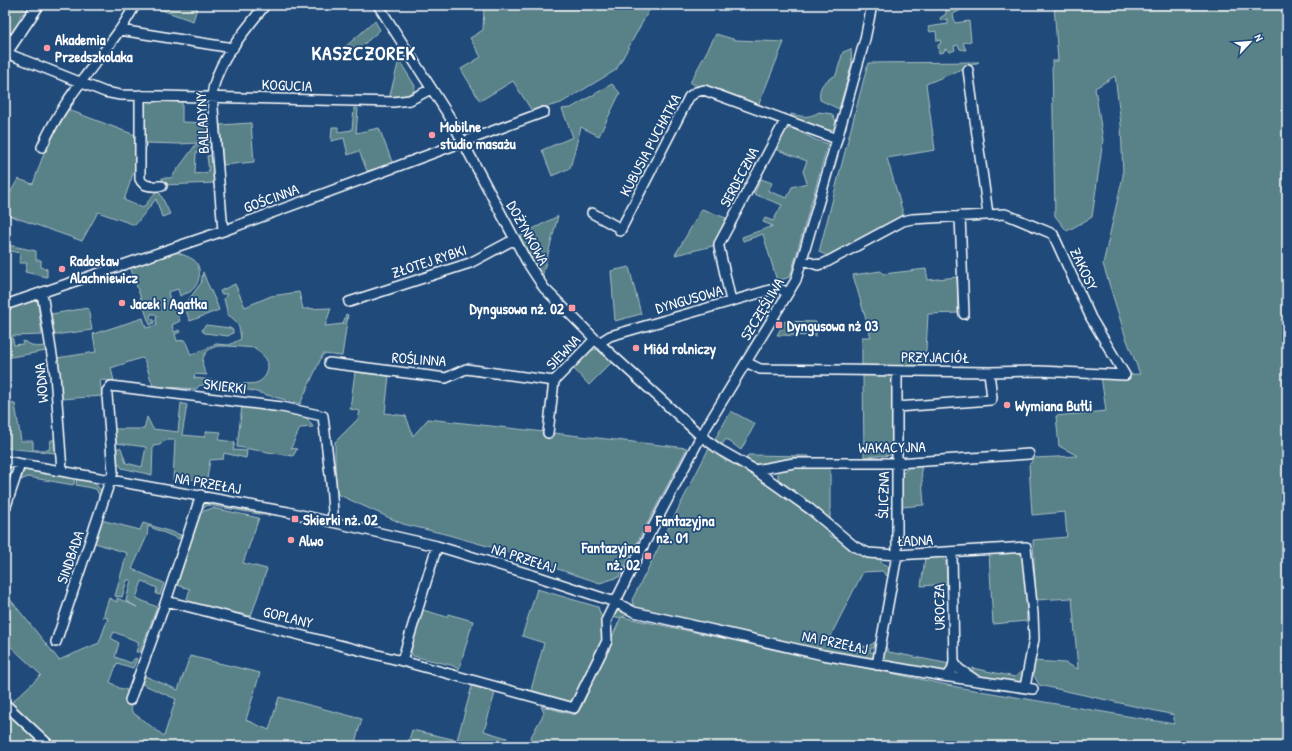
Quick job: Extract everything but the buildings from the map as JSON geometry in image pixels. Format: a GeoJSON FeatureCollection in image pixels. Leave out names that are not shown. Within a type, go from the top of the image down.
{"type":"FeatureCollection","features":[{"type":"Feature","properties":{"kind":"main road"},"geometry":{"type":"LineString","coordinates":[[7,47],[38,5]]}},
{"type":"Feature","properties":{"kind":"street"},"geometry":{"type":"LineString","coordinates":[[42,147],[50,129],[81,83],[120,30],[135,5]]}},
{"type":"Feature","properties":{"kind":"street","name":"BALLADYNY"},"geometry":{"type":"LineString","coordinates":[[223,231],[212,96],[214,83],[233,48],[265,5]]}},
{"type":"Feature","properties":{"kind":"street","name":"DOŻYNKOWA"},"geometry":{"type":"LineString","coordinates":[[378,5],[449,116],[531,269],[544,288],[597,341],[702,436]]}},
{"type":"Feature","properties":{"kind":"street","name":"SZCZĘŚLIWA"},"geometry":{"type":"LineString","coordinates":[[574,708],[606,641],[606,620],[615,602],[702,436],[796,280],[865,39],[872,5]]}},
{"type":"Feature","properties":{"kind":"street"},"geometry":{"type":"LineString","coordinates":[[120,30],[233,48]]}},
{"type":"Feature","properties":{"kind":"street","name":"KOGUCIA"},"geometry":{"type":"LineString","coordinates":[[7,47],[81,83],[112,94],[397,102],[415,98],[431,89]]}},
{"type":"Feature","properties":{"kind":"street"},"geometry":{"type":"LineString","coordinates":[[968,70],[988,214]]}},
{"type":"Feature","properties":{"kind":"street","name":"KUBUSIA PUCHATKA"},"geometry":{"type":"LineString","coordinates":[[592,212],[621,230],[689,97],[698,91],[704,90],[784,121]]}},
{"type":"Feature","properties":{"kind":"street"},"geometry":{"type":"LineString","coordinates":[[140,95],[140,179],[142,184],[146,186],[162,186]]}},
{"type":"Feature","properties":{"kind":"street","name":"GOŚCINNA"},"geometry":{"type":"LineString","coordinates":[[5,305],[223,231],[544,112]]}},
{"type":"Feature","properties":{"kind":"street"},"geometry":{"type":"LineString","coordinates":[[784,121],[837,139]]}},
{"type":"Feature","properties":{"kind":"street","name":"SERDECZNA"},"geometry":{"type":"LineString","coordinates":[[731,301],[719,244],[784,121]]}},
{"type":"Feature","properties":{"kind":"street","name":"ZAKOSY"},"geometry":{"type":"LineString","coordinates":[[802,260],[818,265],[825,263],[903,221],[912,219],[1005,214],[1053,234],[1091,318],[1125,375]]}},
{"type":"Feature","properties":{"kind":"street"},"geometry":{"type":"LineString","coordinates":[[960,216],[964,314]]}},
{"type":"Feature","properties":{"kind":"street","name":"ZŁOTEJ RYBKI"},"geometry":{"type":"LineString","coordinates":[[349,302],[470,263],[515,239]]}},
{"type":"Feature","properties":{"kind":"street","name":"DYNGUSOWA"},"geometry":{"type":"LineString","coordinates":[[597,341],[772,289],[780,289],[788,293]]}},
{"type":"Feature","properties":{"kind":"street","name":"WODNA"},"geometry":{"type":"LineString","coordinates":[[42,293],[55,374],[62,471]]}},
{"type":"Feature","properties":{"kind":"street","name":"SIEWNA"},"geometry":{"type":"LineString","coordinates":[[548,433],[554,381],[597,341]]}},
{"type":"Feature","properties":{"kind":"street","name":"PRZYJACIÓŁ"},"geometry":{"type":"LineString","coordinates":[[746,362],[760,369],[990,372],[1039,371],[1125,375]]}},
{"type":"Feature","properties":{"kind":"street","name":"ROŚLINNA"},"geometry":{"type":"LineString","coordinates":[[329,363],[446,378],[466,369],[554,381]]}},
{"type":"Feature","properties":{"kind":"street","name":"ŚLICZNA"},"geometry":{"type":"LineString","coordinates":[[877,665],[896,555],[897,371]]}},
{"type":"Feature","properties":{"kind":"street"},"geometry":{"type":"LineString","coordinates":[[897,407],[991,400],[990,372]]}},
{"type":"Feature","properties":{"kind":"street","name":"SKIERKI"},"geometry":{"type":"LineString","coordinates":[[110,480],[112,468],[107,391],[111,386],[282,407],[323,416],[331,483],[333,512],[332,522]]}},
{"type":"Feature","properties":{"kind":"street","name":"ŁADNA"},"geometry":{"type":"LineString","coordinates":[[702,436],[720,450],[755,470],[810,509],[859,549],[872,553],[896,555],[1026,547],[1034,639],[1029,688]]}},
{"type":"Feature","properties":{"kind":"street","name":"WAKACYJNA"},"geometry":{"type":"LineString","coordinates":[[755,470],[802,463],[897,463],[1029,454]]}},
{"type":"Feature","properties":{"kind":"street","name":"NA PRZEŁAJ"},"geometry":{"type":"LineString","coordinates":[[5,461],[201,495],[288,512],[437,546],[524,572],[615,602],[630,610],[823,655],[877,665],[1029,688]]}},
{"type":"Feature","properties":{"kind":"street"},"geometry":{"type":"LineString","coordinates":[[5,509],[20,464]]}},
{"type":"Feature","properties":{"kind":"street","name":"SINDBADA"},"geometry":{"type":"LineString","coordinates":[[56,642],[110,480]]}},
{"type":"Feature","properties":{"kind":"street"},"geometry":{"type":"LineString","coordinates":[[130,700],[166,601],[201,495]]}},
{"type":"Feature","properties":{"kind":"street"},"geometry":{"type":"LineString","coordinates":[[402,661],[437,546]]}},
{"type":"Feature","properties":{"kind":"street","name":"UROCZA"},"geometry":{"type":"LineString","coordinates":[[948,676],[952,670],[954,662],[952,552]]}},
{"type":"Feature","properties":{"kind":"street","name":"GOPLANY"},"geometry":{"type":"LineString","coordinates":[[166,601],[402,661],[574,708]]}},
{"type":"Feature","properties":{"kind":"street"},"geometry":{"type":"LineString","coordinates":[[954,662],[965,674],[978,680]]}},
{"type":"Feature","properties":{"kind":"street"},"geometry":{"type":"LineString","coordinates":[[5,704],[50,746]]}},
{"type":"Feature","properties":{"kind":"green space"},"geometry":{"type":"Polygon","coordinates":[[[5,5],[19,5],[27,11],[20,16],[21,20],[12,34],[5,32],[5,5]]]}},
{"type":"Feature","properties":{"kind":"green space"},"geometry":{"type":"Polygon","coordinates":[[[150,5],[198,5],[193,21],[150,5]]]}},
{"type":"Feature","properties":{"kind":"green space"},"geometry":{"type":"Polygon","coordinates":[[[484,5],[652,5],[616,70],[561,103],[532,111],[513,81],[480,101],[461,69],[481,57],[470,38],[483,30],[484,5]]]}},
{"type":"Feature","properties":{"kind":"green space"},"geometry":{"type":"Polygon","coordinates":[[[946,5],[950,5],[950,8],[961,5],[961,10],[953,14],[955,23],[969,21],[971,41],[963,43],[966,50],[960,49],[958,45],[954,46],[955,50],[950,52],[947,49],[944,50],[944,52],[939,53],[938,45],[941,43],[940,40],[937,41],[936,31],[930,32],[928,27],[948,24],[948,19],[941,21],[940,18],[946,14],[946,5]]]}},
{"type":"Feature","properties":{"kind":"green space"},"geometry":{"type":"Polygon","coordinates":[[[1054,5],[1287,5],[1287,746],[526,746],[544,713],[541,706],[575,715],[582,706],[621,617],[612,617],[618,611],[627,613],[627,615],[622,617],[962,688],[1174,724],[1174,715],[1039,685],[1032,672],[1034,661],[1065,663],[1078,669],[1072,598],[1036,600],[1033,540],[1067,537],[1065,512],[1032,515],[1029,465],[1034,458],[1078,456],[1059,446],[1056,416],[1106,411],[1101,376],[1140,374],[1125,335],[1103,264],[1123,176],[1121,124],[1115,76],[1095,88],[1103,140],[1092,217],[1067,231],[1055,216],[1052,61],[1058,61],[1054,5]]]}},
{"type":"Feature","properties":{"kind":"green space"},"geometry":{"type":"Polygon","coordinates":[[[375,21],[380,30],[355,52],[345,47],[375,21]]]}},
{"type":"Feature","properties":{"kind":"green space"},"geometry":{"type":"Polygon","coordinates":[[[716,34],[736,40],[784,42],[758,106],[690,83],[716,34]]]}},
{"type":"Feature","properties":{"kind":"green space"},"geometry":{"type":"Polygon","coordinates":[[[851,49],[852,63],[839,109],[820,100],[820,91],[825,82],[836,75],[843,52],[851,49]]]}},
{"type":"Feature","properties":{"kind":"green space"},"geometry":{"type":"Polygon","coordinates":[[[399,60],[415,86],[414,91],[405,96],[389,99],[399,60]]]}},
{"type":"Feature","properties":{"kind":"green space"},"geometry":{"type":"Polygon","coordinates":[[[979,62],[926,84],[935,150],[887,158],[903,213],[903,218],[830,257],[819,252],[868,63],[979,62]]]}},
{"type":"Feature","properties":{"kind":"green space"},"geometry":{"type":"Polygon","coordinates":[[[612,84],[620,93],[599,136],[581,127],[570,168],[552,176],[542,150],[573,137],[562,109],[571,108],[612,84]]]}},
{"type":"Feature","properties":{"kind":"green space"},"geometry":{"type":"Polygon","coordinates":[[[158,100],[185,100],[185,102],[182,102],[182,122],[210,123],[211,141],[209,151],[196,153],[195,174],[209,172],[207,156],[213,155],[216,183],[163,185],[162,178],[171,178],[197,143],[146,143],[145,166],[143,166],[143,104],[148,101],[150,103],[157,102],[158,100]]]}},
{"type":"Feature","properties":{"kind":"green space"},"geometry":{"type":"Polygon","coordinates":[[[71,101],[74,103],[69,110],[135,135],[135,168],[124,200],[143,208],[158,189],[170,214],[162,217],[156,199],[135,225],[98,212],[82,241],[8,215],[8,245],[36,251],[36,260],[41,260],[41,267],[47,269],[47,277],[25,272],[27,263],[19,263],[20,253],[5,250],[5,200],[8,202],[10,201],[8,197],[18,179],[33,184],[45,150],[38,147],[71,101]]]}},
{"type":"Feature","properties":{"kind":"green space"},"geometry":{"type":"Polygon","coordinates":[[[354,108],[358,109],[356,133],[379,128],[393,164],[367,171],[359,151],[348,155],[344,138],[331,141],[332,127],[338,127],[338,132],[352,130],[354,108]]]}},
{"type":"Feature","properties":{"kind":"green space"},"geometry":{"type":"Polygon","coordinates":[[[819,112],[832,114],[836,122],[835,128],[827,132],[813,128],[812,124],[791,117],[791,114],[806,116],[819,112]]]}},
{"type":"Feature","properties":{"kind":"green space"},"geometry":{"type":"Polygon","coordinates":[[[251,123],[254,162],[223,165],[220,125],[251,123]]]}},
{"type":"Feature","properties":{"kind":"green space"},"geometry":{"type":"Polygon","coordinates":[[[789,129],[794,129],[828,144],[790,277],[777,281],[763,234],[743,241],[742,237],[773,226],[763,222],[765,218],[773,221],[782,205],[754,194],[761,179],[772,183],[768,191],[787,198],[792,187],[807,183],[803,171],[807,161],[775,149],[784,132],[789,129]]]}},
{"type":"Feature","properties":{"kind":"green space"},"geometry":{"type":"Polygon","coordinates":[[[702,209],[726,218],[713,246],[675,255],[702,209]]]}},
{"type":"Feature","properties":{"kind":"green space"},"geometry":{"type":"Polygon","coordinates":[[[558,216],[542,277],[519,236],[558,216]]]}},
{"type":"Feature","properties":{"kind":"green space"},"geometry":{"type":"Polygon","coordinates":[[[174,251],[194,260],[197,263],[199,267],[199,276],[197,284],[190,292],[180,296],[178,289],[168,292],[170,300],[172,299],[180,321],[172,325],[174,332],[179,330],[180,332],[175,334],[177,341],[185,340],[191,355],[216,344],[229,345],[241,339],[238,325],[228,315],[224,299],[227,294],[221,294],[220,291],[235,284],[245,307],[271,296],[299,292],[303,309],[331,308],[325,326],[343,324],[346,314],[348,315],[342,356],[323,354],[300,404],[249,390],[200,385],[196,389],[153,386],[144,359],[141,358],[111,368],[114,381],[100,380],[102,396],[62,399],[57,358],[96,352],[93,334],[143,318],[146,328],[157,325],[157,316],[155,314],[151,314],[150,318],[154,320],[154,323],[150,325],[130,266],[174,251]],[[218,346],[209,350],[203,361],[204,370],[207,375],[195,374],[194,378],[251,384],[259,382],[265,377],[268,364],[256,348],[218,346]]]}},
{"type":"Feature","properties":{"kind":"green space"},"geometry":{"type":"Polygon","coordinates":[[[629,267],[641,314],[615,321],[611,271],[629,267]]]}},
{"type":"Feature","properties":{"kind":"green space"},"geometry":{"type":"Polygon","coordinates":[[[926,269],[928,280],[957,277],[958,313],[928,314],[925,368],[862,367],[862,337],[871,337],[853,275],[881,271],[883,274],[926,269]]]}},
{"type":"Feature","properties":{"kind":"green space"},"geometry":{"type":"Polygon","coordinates":[[[203,272],[219,310],[190,321],[184,306],[201,283],[203,272]]]}},
{"type":"Feature","properties":{"kind":"green space"},"geometry":{"type":"Polygon","coordinates":[[[31,299],[33,301],[36,300],[38,303],[42,335],[12,336],[14,345],[23,344],[23,341],[36,347],[44,346],[46,351],[5,358],[5,307],[31,299]]]}},
{"type":"Feature","properties":{"kind":"green space"},"geometry":{"type":"Polygon","coordinates":[[[88,308],[92,330],[54,335],[51,314],[88,308]]]}},
{"type":"Feature","properties":{"kind":"green space"},"geometry":{"type":"Polygon","coordinates":[[[785,321],[816,322],[816,336],[777,335],[785,321]]]}},
{"type":"Feature","properties":{"kind":"green space"},"geometry":{"type":"Polygon","coordinates":[[[206,325],[230,328],[233,330],[233,333],[228,336],[205,333],[202,329],[206,325]]]}},
{"type":"Feature","properties":{"kind":"green space"},"geometry":{"type":"Polygon","coordinates":[[[597,349],[611,363],[589,385],[573,368],[592,350],[597,349]]]}},
{"type":"Feature","properties":{"kind":"green space"},"geometry":{"type":"Polygon","coordinates":[[[355,372],[389,376],[385,413],[406,416],[413,436],[428,419],[687,448],[619,577],[600,583],[491,547],[403,524],[335,493],[335,442],[358,419],[360,411],[350,409],[355,372]]]}},
{"type":"Feature","properties":{"kind":"green space"},"geometry":{"type":"Polygon","coordinates":[[[863,374],[893,375],[893,455],[864,457],[863,374]]]}},
{"type":"Feature","properties":{"kind":"green space"},"geometry":{"type":"Polygon","coordinates":[[[7,403],[15,404],[21,441],[33,441],[33,450],[49,450],[51,440],[55,440],[56,453],[5,448],[5,410],[7,410],[7,403]]]}},
{"type":"Feature","properties":{"kind":"green space"},"geometry":{"type":"Polygon","coordinates":[[[181,403],[187,405],[182,435],[204,437],[207,431],[221,432],[219,440],[235,442],[233,450],[247,451],[246,458],[224,453],[223,459],[210,460],[207,479],[173,480],[175,440],[165,440],[160,445],[153,446],[152,475],[122,468],[117,462],[116,448],[121,448],[126,463],[142,467],[146,447],[116,443],[115,429],[144,429],[147,417],[153,429],[178,432],[181,403]]]}},
{"type":"Feature","properties":{"kind":"green space"},"geometry":{"type":"Polygon","coordinates":[[[242,406],[305,415],[313,427],[300,428],[291,448],[297,449],[293,456],[237,447],[242,406]]]}},
{"type":"Feature","properties":{"kind":"green space"},"geometry":{"type":"Polygon","coordinates":[[[731,411],[755,424],[741,450],[726,439],[721,446],[714,441],[731,411]]]}},
{"type":"Feature","properties":{"kind":"green space"},"geometry":{"type":"Polygon","coordinates":[[[712,448],[722,459],[739,464],[820,521],[827,529],[830,536],[840,539],[858,553],[881,559],[881,563],[888,566],[888,577],[882,571],[863,572],[829,639],[867,647],[875,642],[876,648],[871,648],[870,652],[875,653],[874,660],[869,662],[634,608],[632,600],[708,450],[712,448]]]}},
{"type":"Feature","properties":{"kind":"green space"},"geometry":{"type":"Polygon","coordinates":[[[748,455],[809,456],[808,459],[758,466],[746,460],[748,455]]]}},
{"type":"Feature","properties":{"kind":"green space"},"geometry":{"type":"Polygon","coordinates":[[[784,465],[830,466],[830,521],[778,479],[778,473],[784,465]]]}},
{"type":"Feature","properties":{"kind":"green space"},"geometry":{"type":"Polygon","coordinates":[[[921,466],[924,505],[902,507],[902,474],[909,467],[921,466]]]}},
{"type":"Feature","properties":{"kind":"green space"},"geometry":{"type":"Polygon","coordinates":[[[27,469],[75,477],[74,484],[28,477],[21,480],[23,472],[27,469]]]}},
{"type":"Feature","properties":{"kind":"green space"},"geometry":{"type":"Polygon","coordinates":[[[77,478],[93,480],[93,482],[102,491],[98,502],[99,495],[96,489],[76,485],[77,478]]]}},
{"type":"Feature","properties":{"kind":"green space"},"geometry":{"type":"Polygon","coordinates":[[[205,501],[269,512],[270,516],[208,505],[200,509],[205,501]]]}},
{"type":"Feature","properties":{"kind":"green space"},"geometry":{"type":"Polygon","coordinates":[[[213,508],[259,518],[243,563],[267,569],[251,616],[186,602],[190,589],[177,585],[201,512],[213,508]]]}},
{"type":"Feature","properties":{"kind":"green space"},"geometry":{"type":"Polygon","coordinates":[[[101,520],[140,530],[143,523],[181,535],[179,539],[148,526],[147,536],[132,569],[164,583],[160,595],[156,594],[157,588],[142,581],[136,598],[157,607],[140,652],[136,652],[139,642],[114,632],[111,638],[119,643],[115,657],[131,663],[135,658],[137,659],[133,668],[117,663],[110,682],[119,688],[127,690],[132,712],[164,736],[176,699],[142,684],[145,676],[178,690],[190,656],[260,673],[246,720],[269,730],[279,697],[362,719],[354,746],[5,746],[5,708],[8,710],[11,703],[41,675],[5,641],[5,593],[59,660],[99,643],[108,618],[103,617],[109,598],[117,602],[117,598],[137,607],[126,601],[131,580],[127,580],[122,597],[115,596],[127,553],[95,543],[101,520]]]}},
{"type":"Feature","properties":{"kind":"green space"},"geometry":{"type":"Polygon","coordinates":[[[1018,551],[1024,556],[1027,621],[993,624],[989,553],[1018,551]]]}},
{"type":"Feature","properties":{"kind":"green space"},"geometry":{"type":"Polygon","coordinates":[[[941,556],[946,562],[947,584],[921,586],[925,558],[941,556]]]}},
{"type":"Feature","properties":{"kind":"green space"},"geometry":{"type":"Polygon","coordinates":[[[537,589],[598,607],[602,619],[602,640],[574,700],[568,702],[531,690],[544,643],[522,636],[537,589]]]}},
{"type":"Feature","properties":{"kind":"green space"},"geometry":{"type":"Polygon","coordinates":[[[423,610],[447,617],[448,614],[473,621],[459,669],[451,665],[413,656],[410,650],[423,610]]]}},
{"type":"Feature","properties":{"kind":"green space"},"geometry":{"type":"Polygon","coordinates":[[[885,645],[889,652],[950,664],[948,673],[883,663],[881,660],[882,651],[885,650],[885,645]]]}},
{"type":"Feature","properties":{"kind":"green space"},"geometry":{"type":"Polygon","coordinates":[[[972,668],[1015,677],[1022,671],[1024,678],[1020,683],[978,678],[973,675],[972,668]]]}},
{"type":"Feature","properties":{"kind":"green space"},"geometry":{"type":"Polygon","coordinates":[[[472,686],[495,693],[484,731],[507,738],[505,746],[407,746],[412,730],[457,740],[472,686]]]}},
{"type":"Feature","properties":{"kind":"place","name":"Akademia Przedszkolaka"},"geometry":{"type":"Point","coordinates":[47,48]}},
{"type":"Feature","properties":{"kind":"place","name":"Mobilne studio masażu"},"geometry":{"type":"Point","coordinates":[432,135]}},
{"type":"Feature","properties":{"kind":"place","name":"Radosław Alachniewicz"},"geometry":{"type":"Point","coordinates":[62,269]}},
{"type":"Feature","properties":{"kind":"place","name":"Jacek i Agatka"},"geometry":{"type":"Point","coordinates":[122,303]}},
{"type":"Feature","properties":{"kind":"place","name":"Dyngusowa nż. 02"},"geometry":{"type":"Point","coordinates":[572,308]}},
{"type":"Feature","properties":{"kind":"place","name":"Dyngusowa nż 03"},"geometry":{"type":"Point","coordinates":[779,325]}},
{"type":"Feature","properties":{"kind":"place","name":"Miód rolniczy"},"geometry":{"type":"Point","coordinates":[636,348]}},
{"type":"Feature","properties":{"kind":"place","name":"Wymiana Butli"},"geometry":{"type":"Point","coordinates":[1007,405]}},
{"type":"Feature","properties":{"kind":"place","name":"Skierki nż. 02"},"geometry":{"type":"Point","coordinates":[295,519]}},
{"type":"Feature","properties":{"kind":"place","name":"Fantazyjna nż. 01"},"geometry":{"type":"Point","coordinates":[648,529]}},
{"type":"Feature","properties":{"kind":"place","name":"Alwo"},"geometry":{"type":"Point","coordinates":[291,540]}},
{"type":"Feature","properties":{"kind":"place","name":"Fantazyjna nż. 02"},"geometry":{"type":"Point","coordinates":[648,556]}},
{"type":"Feature","properties":{"kind":"district","name":"KASZCZOREK"},"geometry":{"type":"Point","coordinates":[364,53]}}]}
